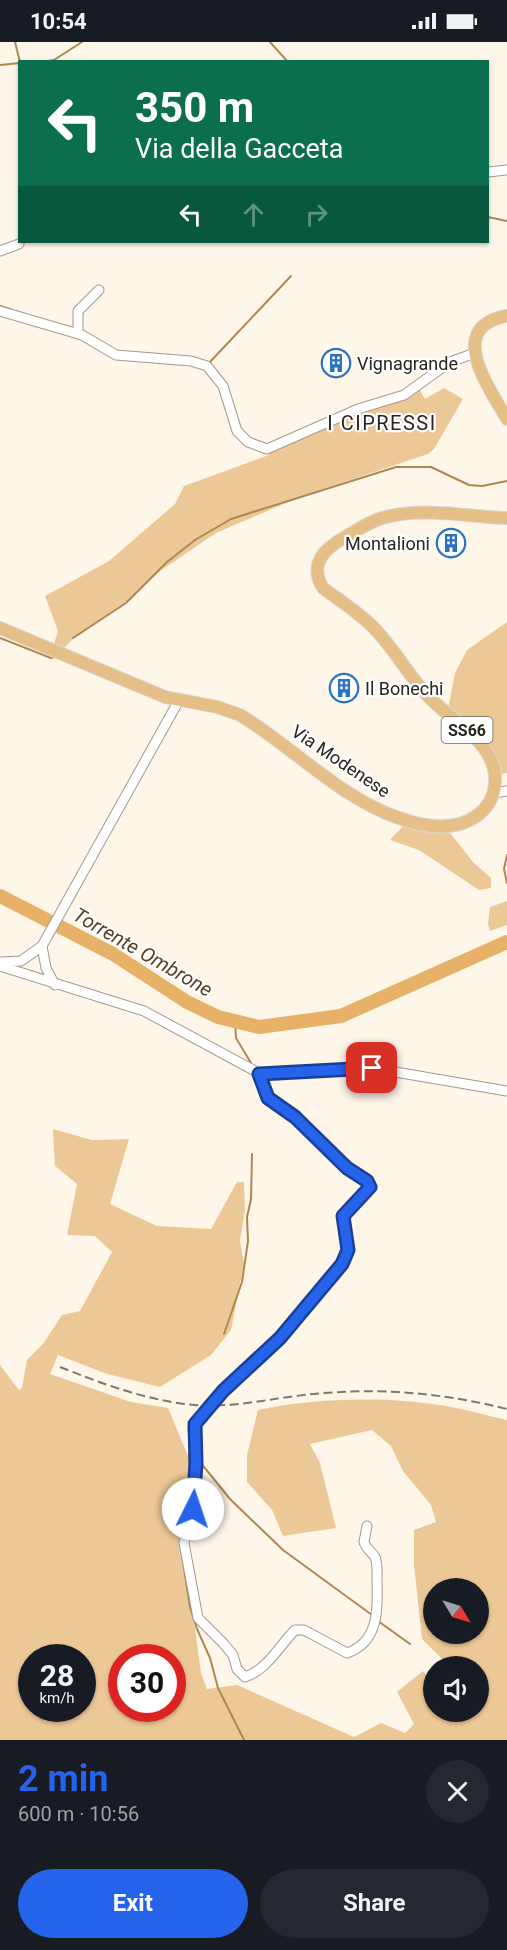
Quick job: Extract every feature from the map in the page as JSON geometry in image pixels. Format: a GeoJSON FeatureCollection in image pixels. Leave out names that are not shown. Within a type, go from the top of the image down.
{"type":"FeatureCollection","features":[{"type":"Feature","properties":{"kind":"main road"},"geometry":{"type":"LineString","coordinates":[[507,316],[491,321],[478,333],[475,353],[481,371],[507,418]]}},
{"type":"Feature","properties":{"kind":"main road","name":"SS66"},"geometry":{"type":"LineString","coordinates":[[494,793],[496,775],[481,744],[424,693],[372,626],[323,588],[317,579],[316,567],[321,555],[331,546],[381,519],[431,512],[507,518]]}},
{"type":"Feature","properties":{"kind":"main road","name":"Via Modenese"},"geometry":{"type":"LineString","coordinates":[[0,628],[178,702],[217,708],[240,716],[365,802],[411,822],[435,826],[464,822],[478,815],[490,803],[494,793]]}},
{"type":"Feature","properties":{"kind":"street"},"geometry":{"type":"LineString","coordinates":[[489,172],[507,170]]}},
{"type":"Feature","properties":{"kind":"street"},"geometry":{"type":"LineString","coordinates":[[0,251],[19,244]]}},
{"type":"Feature","properties":{"kind":"street"},"geometry":{"type":"LineString","coordinates":[[78,334],[79,309],[99,290]]}},
{"type":"Feature","properties":{"kind":"street"},"geometry":{"type":"LineString","coordinates":[[0,311],[78,334],[116,355],[191,361],[207,366],[223,386],[237,431],[248,442],[267,449],[358,409],[404,395],[450,362],[475,353]]}},
{"type":"Feature","properties":{"kind":"street"},"geometry":{"type":"LineString","coordinates":[[0,964],[21,961],[44,942],[178,702]]}},
{"type":"Feature","properties":{"kind":"street"},"geometry":{"type":"LineString","coordinates":[[494,793],[507,791]]}},
{"type":"Feature","properties":{"kind":"street"},"geometry":{"type":"LineString","coordinates":[[44,942],[46,968],[56,985]]}},
{"type":"Feature","properties":{"kind":"street"},"geometry":{"type":"LineString","coordinates":[[0,964],[56,985],[144,1011],[259,1074],[372,1068],[507,1090]]}},
{"type":"Feature","properties":{"kind":"street"},"geometry":{"type":"LineString","coordinates":[[259,1074],[268,1098],[295,1117],[347,1168],[367,1181],[370,1187],[343,1216],[348,1250],[338,1270],[280,1338],[223,1391],[193,1428],[196,1463],[193,1509],[184,1543],[198,1618],[233,1655],[237,1669],[245,1677],[262,1667],[295,1630],[304,1630],[347,1653],[357,1650],[371,1634],[378,1611],[377,1577],[375,1557],[364,1542],[367,1526]]}},
{"type":"Feature","properties":{"kind":"shaded area"},"geometry":{"type":"Polygon","coordinates":[[[418,387],[425,399],[444,388],[463,399],[434,449],[428,454],[302,496],[216,533],[160,571],[126,603],[76,636],[59,653],[52,650],[58,631],[45,596],[109,561],[175,504],[184,486],[269,455],[267,449],[418,387]]]}},
{"type":"Feature","properties":{"kind":"shaded area"},"geometry":{"type":"Polygon","coordinates":[[[507,622],[507,773],[496,775],[491,762],[447,714],[455,673],[467,650],[507,622]]]}},
{"type":"Feature","properties":{"kind":"shaded area"},"geometry":{"type":"Polygon","coordinates":[[[404,825],[448,830],[473,862],[491,878],[491,888],[479,890],[419,850],[390,840],[404,825]]]}},
{"type":"Feature","properties":{"kind":"shaded area"},"geometry":{"type":"Polygon","coordinates":[[[507,901],[507,925],[490,931],[488,924],[490,907],[507,901]]]}},
{"type":"Feature","properties":{"kind":"shaded area"},"geometry":{"type":"Polygon","coordinates":[[[53,1129],[92,1140],[129,1139],[110,1204],[157,1226],[211,1229],[237,1182],[244,1182],[245,1210],[240,1240],[244,1264],[231,1330],[211,1355],[160,1387],[107,1374],[58,1355],[50,1374],[131,1402],[168,1408],[188,1456],[190,1509],[179,1532],[181,1559],[191,1598],[201,1673],[207,1689],[237,1685],[354,1737],[381,1723],[405,1733],[414,1724],[397,1692],[423,1671],[423,1722],[489,1722],[489,1656],[439,1656],[427,1644],[489,1644],[489,1578],[423,1578],[422,1639],[414,1565],[414,1530],[436,1522],[431,1505],[403,1471],[391,1446],[372,1430],[310,1444],[320,1463],[336,1528],[283,1536],[272,1510],[247,1482],[247,1455],[258,1410],[300,1403],[372,1399],[448,1406],[507,1420],[507,1740],[0,1740],[0,1365],[19,1390],[22,1388],[27,1360],[43,1344],[62,1315],[80,1311],[112,1252],[95,1236],[67,1235],[77,1184],[55,1166],[53,1129]]]}},
{"type":"Feature","properties":{"kind":"waterway"},"geometry":{"type":"LineString","coordinates":[[15,42],[20,60]]}},
{"type":"Feature","properties":{"kind":"waterway"},"geometry":{"type":"LineString","coordinates":[[54,60],[82,42]]}},
{"type":"Feature","properties":{"kind":"waterway"},"geometry":{"type":"LineString","coordinates":[[270,42],[286,60]]}},
{"type":"Feature","properties":{"kind":"waterway"},"geometry":{"type":"LineString","coordinates":[[0,65],[18,63]]}},
{"type":"Feature","properties":{"kind":"waterway"},"geometry":{"type":"LineString","coordinates":[[489,217],[507,221]]}},
{"type":"Feature","properties":{"kind":"waterway"},"geometry":{"type":"LineString","coordinates":[[209,363],[291,276]]}},
{"type":"Feature","properties":{"kind":"waterway"},"geometry":{"type":"LineString","coordinates":[[0,306],[10,309]]}},
{"type":"Feature","properties":{"kind":"waterway"},"geometry":{"type":"LineString","coordinates":[[73,638],[126,603],[167,562],[195,540],[231,519],[396,467],[431,467],[469,485],[482,486],[507,481]]}},
{"type":"Feature","properties":{"kind":"waterway"},"geometry":{"type":"LineString","coordinates":[[0,638],[51,658],[55,657]]}},
{"type":"Feature","properties":{"kind":"waterway"},"geometry":{"type":"LineString","coordinates":[[507,855],[504,869],[507,883]]}},
{"type":"Feature","properties":{"kind":"waterway","name":"Torrente Ombrone"},"geometry":{"type":"LineString","coordinates":[[0,896],[113,954],[187,1002],[218,1017],[259,1027],[341,1016],[507,942]]}},
{"type":"Feature","properties":{"kind":"waterway"},"geometry":{"type":"LineString","coordinates":[[235,1022],[236,1038],[251,1063]]}},
{"type":"Feature","properties":{"kind":"waterway"},"geometry":{"type":"LineString","coordinates":[[224,1334],[242,1282],[248,1241],[247,1217],[251,1199],[252,1154]]}},
{"type":"Feature","properties":{"kind":"waterway"},"geometry":{"type":"LineString","coordinates":[[189,1454],[190,1487]]}},
{"type":"Feature","properties":{"kind":"waterway"},"geometry":{"type":"LineString","coordinates":[[200,1462],[230,1499],[283,1550],[372,1615]]}},
{"type":"Feature","properties":{"kind":"waterway"},"geometry":{"type":"LineString","coordinates":[[181,1549],[190,1607],[197,1629],[210,1658],[218,1688],[244,1740]]}},
{"type":"Feature","properties":{"kind":"waterway"},"geometry":{"type":"LineString","coordinates":[[378,1621],[410,1644]]}},
{"type":"Feature","properties":{"kind":"railway"},"geometry":{"type":"LineString","coordinates":[[60,1367],[143,1396],[195,1405],[236,1404],[304,1395],[381,1391],[431,1395],[507,1409]]}},
{"type":"Feature","properties":{"kind":"place","name":"Vignagrande"},"geometry":{"type":"Point","coordinates":[336,363]}},
{"type":"Feature","properties":{"kind":"place","name":"Montalioni"},"geometry":{"type":"Point","coordinates":[451,543]}},
{"type":"Feature","properties":{"kind":"place","name":"Il Bonechi"},"geometry":{"type":"Point","coordinates":[344,688]}},
{"type":"Feature","properties":{"kind":"district","name":"I CIPRESSI"},"geometry":{"type":"Point","coordinates":[382,423]}},
{"type":"Feature","properties":{"kind":"route"},"geometry":{"type":"LineString","coordinates":[[193,1509],[196,1463],[193,1428],[223,1391],[280,1338],[318,1290],[338,1270],[348,1250],[342,1226],[344,1212],[367,1194],[370,1187],[367,1181],[347,1168],[295,1117],[268,1098],[259,1074],[372,1068]]}}]}
